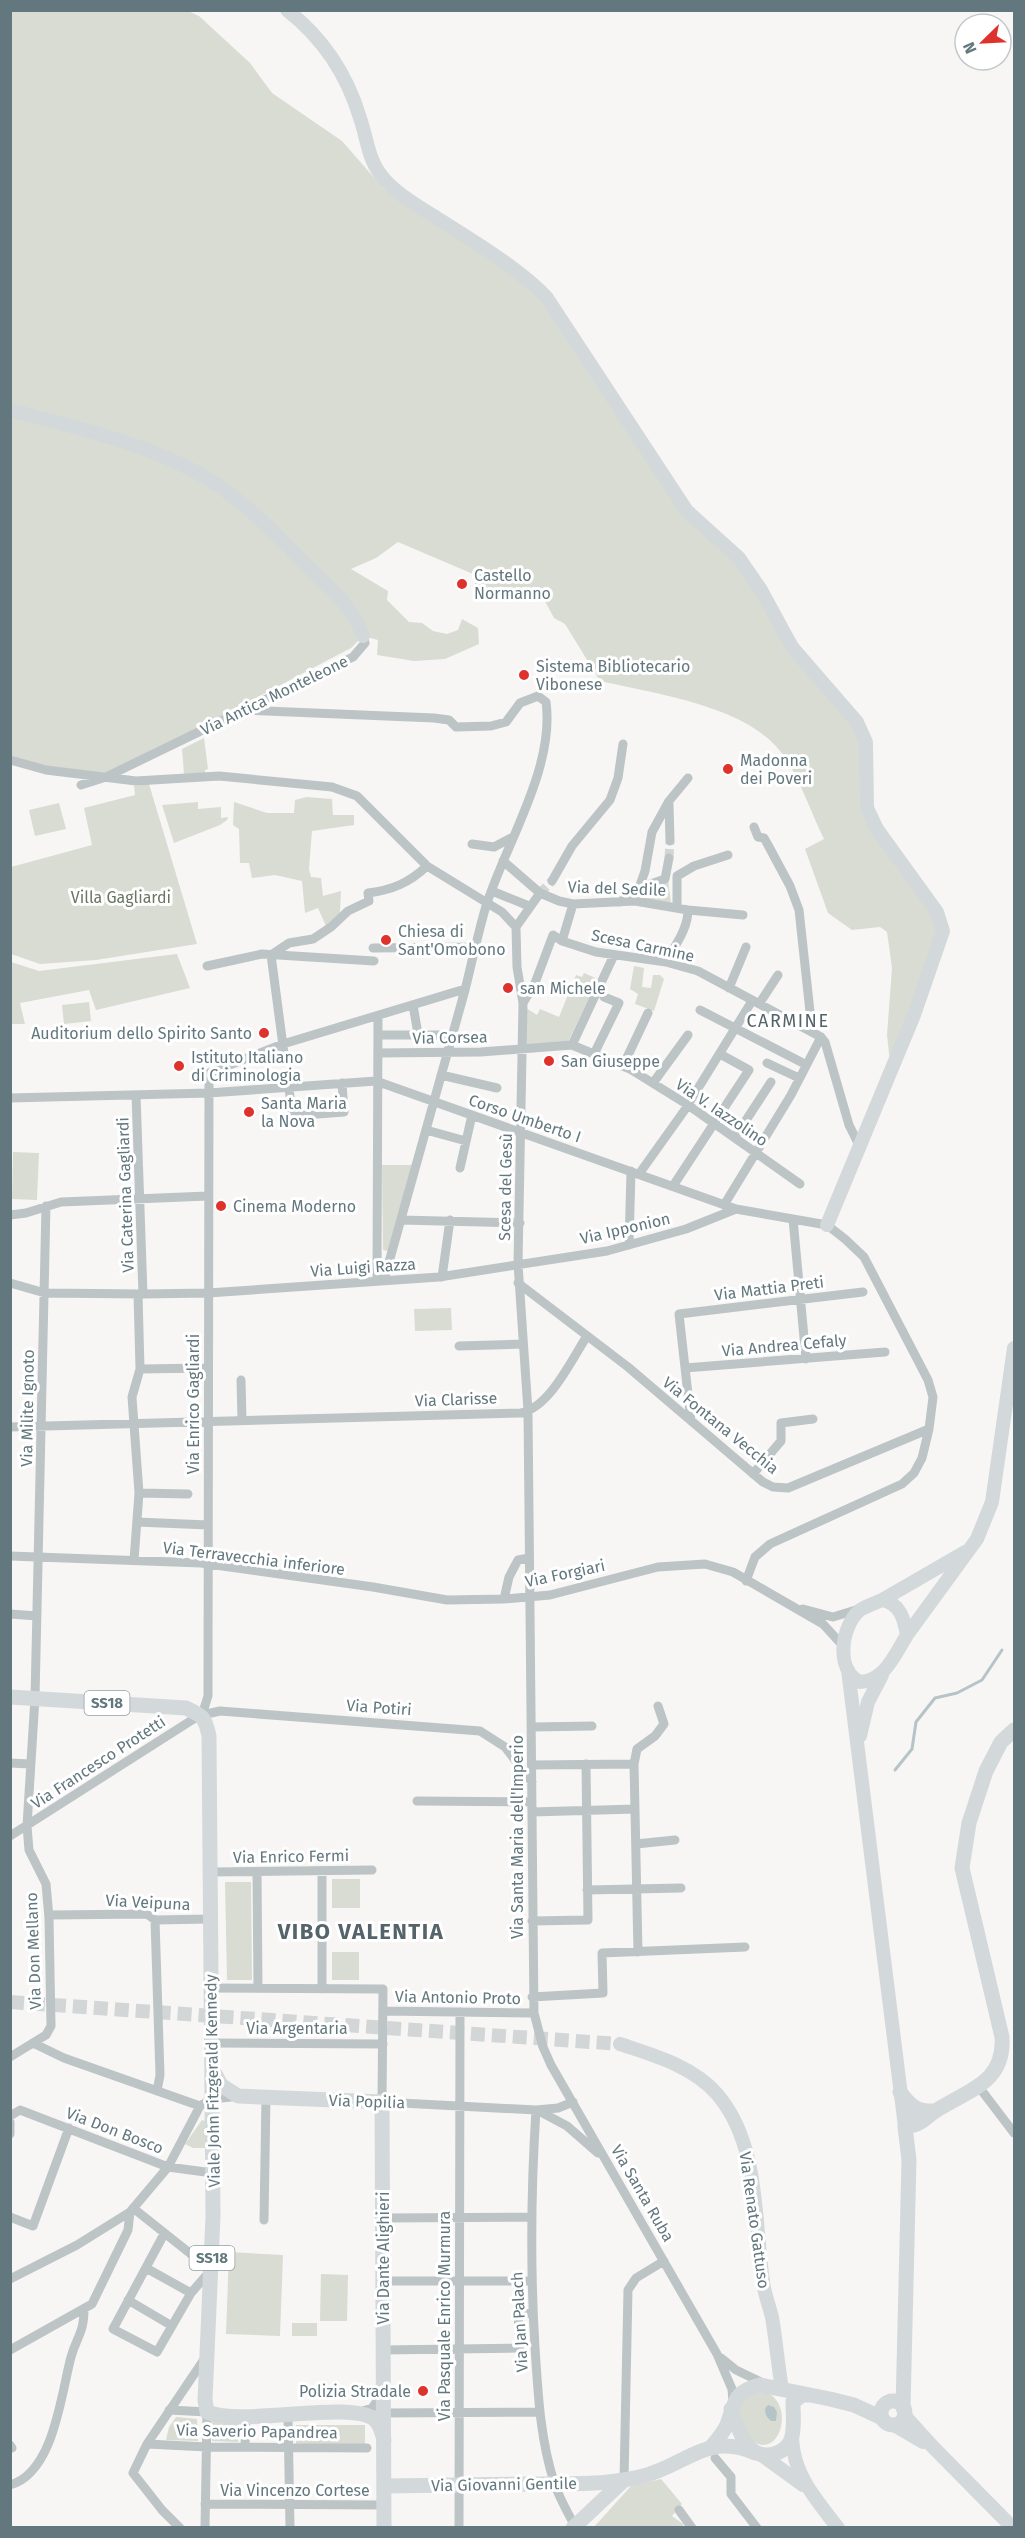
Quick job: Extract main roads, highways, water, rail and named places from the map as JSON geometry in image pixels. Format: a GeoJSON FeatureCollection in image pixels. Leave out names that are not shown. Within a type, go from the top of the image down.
{"type":"FeatureCollection","features":[{"type":"Feature","properties":{"kind":"main road","name":"Viale John Fitzgerald Kennedy"},"geometry":{"type":"LineString","coordinates":[[10,1697],[186,1708],[202,1715],[209,1736],[212,2067],[206,2102],[212,2120],[213,2173],[206,2356],[207,2412],[216,2415],[245,2416],[355,2413],[375,2420],[384,2440]]}},
{"type":"Feature","properties":{"kind":"main road"},"geometry":{"type":"LineString","coordinates":[[714,2452],[732,2406],[738,2396],[752,2387],[775,2387],[893,2412],[904,2384],[909,2157],[905,2127],[909,2120],[929,2115],[980,2086],[996,2067],[1002,2047],[962,1868],[969,1823],[995,1752],[1008,1734],[1014,1730]]}},
{"type":"Feature","properties":{"kind":"main road","name":"Via Popilia"},"geometry":{"type":"LineString","coordinates":[[212,2067],[221,2085],[234,2096],[382,2102]]}},
{"type":"Feature","properties":{"kind":"main road"},"geometry":{"type":"LineString","coordinates":[[900,2092],[911,2107],[929,2115]]}},
{"type":"Feature","properties":{"kind":"main road","name":"Via Dante Alighieri"},"geometry":{"type":"LineString","coordinates":[[382,2102],[384,2528]]}},
{"type":"Feature","properties":{"kind":"main road"},"geometry":{"type":"LineString","coordinates":[[909,2157],[916,2138],[929,2115]]}},
{"type":"Feature","properties":{"kind":"main road"},"geometry":{"type":"LineString","coordinates":[[775,2387],[793,2420]]}},
{"type":"Feature","properties":{"kind":"main road"},"geometry":{"type":"LineString","coordinates":[[714,2452],[735,2445],[759,2454],[780,2451],[788,2446],[792,2439],[793,2402],[796,2398],[812,2394]]}},
{"type":"Feature","properties":{"kind":"main road"},"geometry":{"type":"LineString","coordinates":[[732,2406],[744,2440],[759,2454]]}},
{"type":"Feature","properties":{"kind":"main road","name":"Via Giovanni Gentile"},"geometry":{"type":"LineString","coordinates":[[384,2486],[555,2484],[624,2480],[714,2452]]}},
{"type":"Feature","properties":{"kind":"main road"},"geometry":{"type":"LineString","coordinates":[[575,2527],[624,2480]]}},
{"type":"Feature","properties":{"kind":"waterway"},"geometry":{"type":"LineString","coordinates":[[895,1770],[912,1749],[916,1722],[935,1698],[957,1693],[982,1680],[1002,1650]]}},
{"type":"Feature","properties":{"kind":"tunnel"},"geometry":{"type":"LineString","coordinates":[[669,858],[670,841]]}},
{"type":"Feature","properties":{"kind":"tunnel"},"geometry":{"type":"LineString","coordinates":[[540,893],[552,881]]}},
{"type":"Feature","properties":{"kind":"tunnel"},"geometry":{"type":"LineString","coordinates":[[10,2002],[620,2044]]}},
{"type":"Feature","properties":{"kind":"place","name":"Castello Normanno"},"geometry":{"type":"Point","coordinates":[462,584]}},
{"type":"Feature","properties":{"kind":"place","name":"Sistema Bibliotecario Vibonese"},"geometry":{"type":"Point","coordinates":[524,675]}},
{"type":"Feature","properties":{"kind":"place","name":"Madonna dei Poveri"},"geometry":{"type":"Point","coordinates":[728,769]}},
{"type":"Feature","properties":{"kind":"place","name":"Chiesa di Sant'Omobono"},"geometry":{"type":"Point","coordinates":[386,940]}},
{"type":"Feature","properties":{"kind":"place","name":"san Michele"},"geometry":{"type":"Point","coordinates":[508,988]}},
{"type":"Feature","properties":{"kind":"place","name":"Auditorium dello Spirito Santo"},"geometry":{"type":"Point","coordinates":[264,1033]}},
{"type":"Feature","properties":{"kind":"place","name":"San Giuseppe"},"geometry":{"type":"Point","coordinates":[549,1061]}},
{"type":"Feature","properties":{"kind":"place","name":"Istituto Italiano di Criminologia"},"geometry":{"type":"Point","coordinates":[179,1066]}},
{"type":"Feature","properties":{"kind":"place","name":"Santa Maria la Nova"},"geometry":{"type":"Point","coordinates":[249,1112]}},
{"type":"Feature","properties":{"kind":"place","name":"Cinema Moderno"},"geometry":{"type":"Point","coordinates":[221,1206]}},
{"type":"Feature","properties":{"kind":"place","name":"Polizia Stradale"},"geometry":{"type":"Point","coordinates":[423,2391]}},
{"type":"Feature","properties":{"kind":"district","name":"CARMINE"},"geometry":{"type":"Point","coordinates":[788,1021]}},
{"type":"Feature","properties":{"kind":"district","name":"VIBO VALENTIA"},"geometry":{"type":"Point","coordinates":[361,1931]}},
{"type":"Feature","properties":{"kind":"park label","name":"Villa Gagliardi"},"geometry":{"type":"Point","coordinates":[121,897]}}]}
